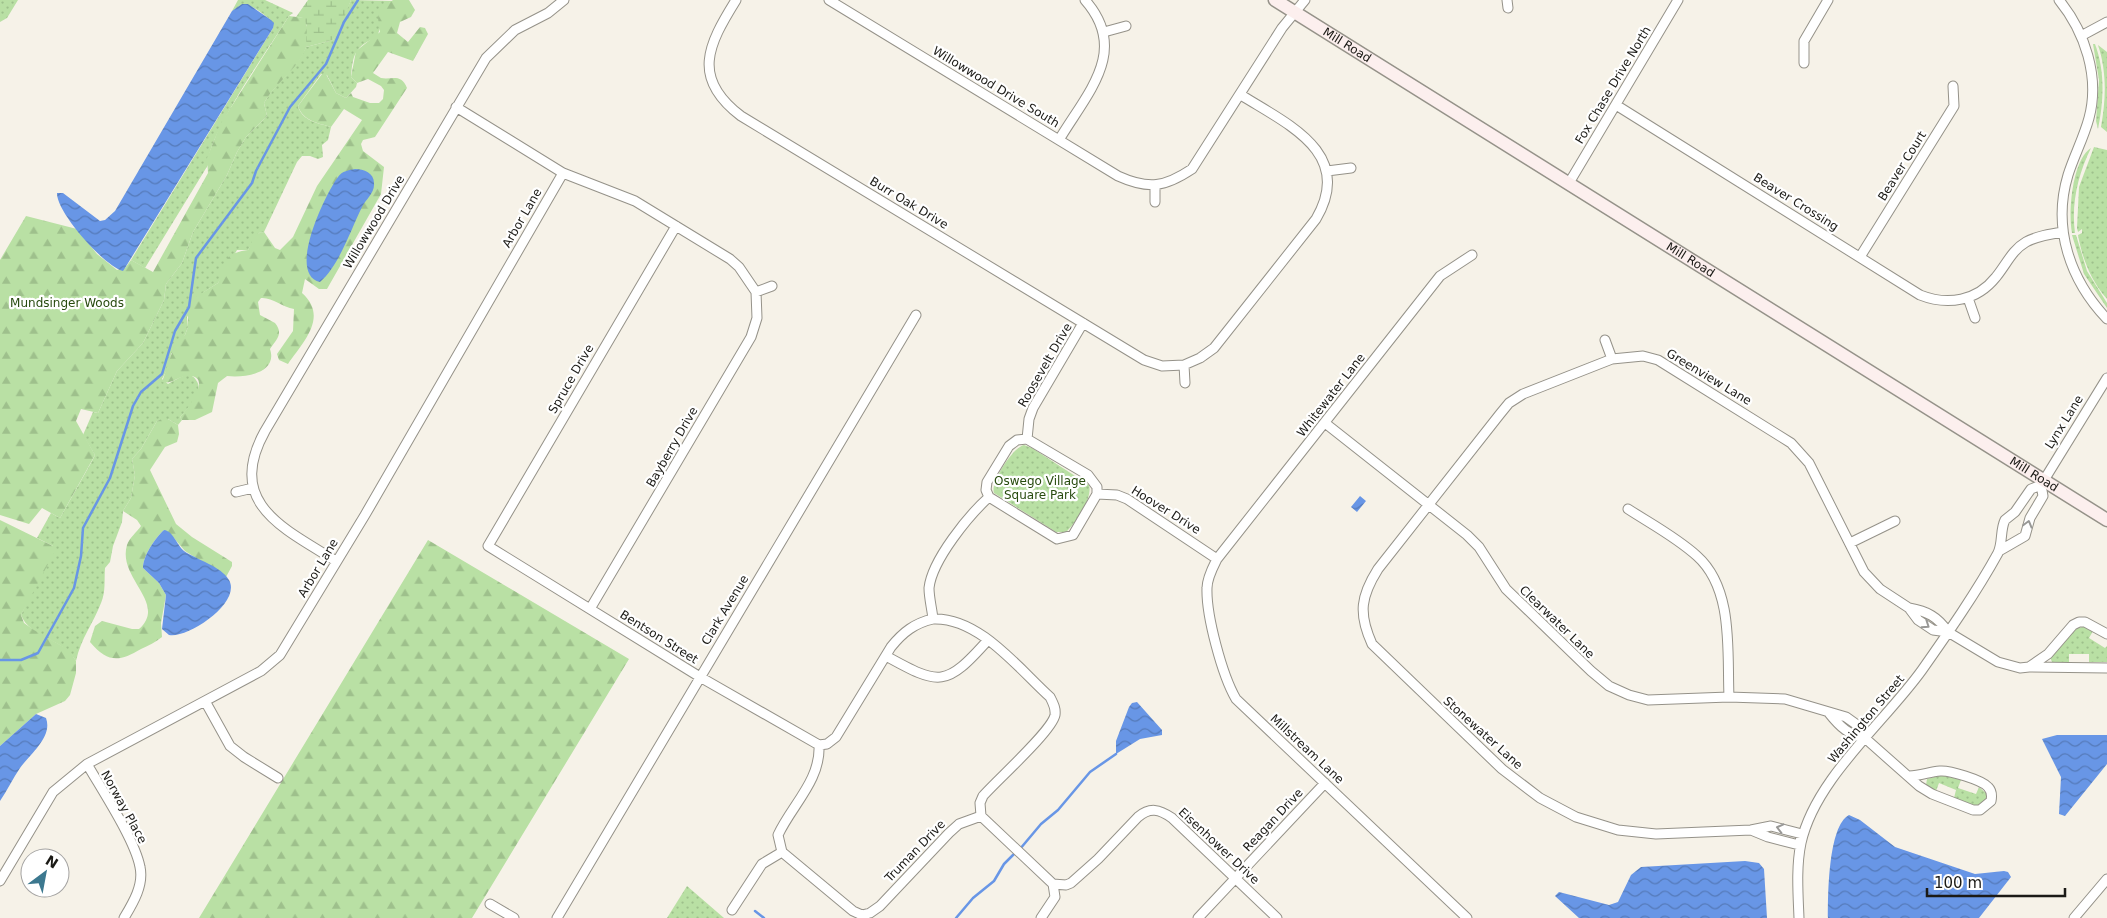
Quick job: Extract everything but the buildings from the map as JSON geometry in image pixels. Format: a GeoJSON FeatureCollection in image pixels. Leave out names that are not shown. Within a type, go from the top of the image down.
{"type":"FeatureCollection","features":[{"type":"Feature","properties":{"kind":"street","name":"Willowwood Drive"},"geometry":{"type":"LineString","coordinates":[[336,561],[279,526],[259,504],[253,488],[251,474],[252,462],[262,437],[456,108],[494,48],[515,30],[548,13],[564,0]]}},
{"type":"Feature","properties":{"kind":"street","name":"Burr Oak Drive"},"geometry":{"type":"LineString","coordinates":[[736,0],[711,46],[709,68],[714,88],[725,104],[740,116],[1144,360],[1162,366],[1184,365],[1200,358],[1214,348],[1316,219],[1325,200],[1327,172],[1320,153],[1308,139],[1241,95]]}},
{"type":"Feature","properties":{"kind":"street","name":"Willowwood Drive South"},"geometry":{"type":"LineString","coordinates":[[829,0],[1118,176],[1131,182],[1155,185],[1176,180],[1192,169],[1282,28],[1305,0]]}},
{"type":"Feature","properties":{"kind":"street"},"geometry":{"type":"LineString","coordinates":[[1059,140],[1102,66],[1106,48],[1104,32],[1097,16],[1085,0]]}},
{"type":"Feature","properties":{"kind":"street","name":"Mill Road"},"geometry":{"type":"LineString","coordinates":[[1275,0],[1569,183],[2043,483],[2107,520]]}},
{"type":"Feature","properties":{"kind":"street","name":"Fox Chase Drive North"},"geometry":{"type":"LineString","coordinates":[[1569,183],[1678,0]]}},
{"type":"Feature","properties":{"kind":"street"},"geometry":{"type":"LineString","coordinates":[[1804,63],[1804,41],[1828,0]]}},
{"type":"Feature","properties":{"kind":"street"},"geometry":{"type":"LineString","coordinates":[[2058,0],[2081,36],[2091,70],[2092,93],[2090,116],[2066,183],[2062,232],[2068,257],[2077,278],[2093,304],[2107,319]]}},
{"type":"Feature","properties":{"kind":"street"},"geometry":{"type":"LineString","coordinates":[[2081,36],[2107,22]]}},
{"type":"Feature","properties":{"kind":"street"},"geometry":{"type":"LineString","coordinates":[[1104,32],[1126,26]]}},
{"type":"Feature","properties":{"kind":"street","name":"Beaver Court"},"geometry":{"type":"LineString","coordinates":[[1860,257],[1954,106],[1953,86]]}},
{"type":"Feature","properties":{"kind":"street","name":"Beaver Crossing"},"geometry":{"type":"LineString","coordinates":[[1616,105],[1920,295],[1932,300],[1957,301],[1984,290],[1996,278],[2013,253],[2025,243],[2040,236],[2062,232]]}},
{"type":"Feature","properties":{"kind":"street"},"geometry":{"type":"LineString","coordinates":[[456,108],[563,173],[635,201],[730,259],[739,267],[756,292],[772,286]]}},
{"type":"Feature","properties":{"kind":"street"},"geometry":{"type":"LineString","coordinates":[[1327,172],[1351,168]]}},
{"type":"Feature","properties":{"kind":"street","name":"Arbor Lane"},"geometry":{"type":"LineString","coordinates":[[0,881],[53,792],[87,764],[261,671],[280,655],[365,515],[563,173]]}},
{"type":"Feature","properties":{"kind":"street"},"geometry":{"type":"LineString","coordinates":[[1154,202],[1155,185]]}},
{"type":"Feature","properties":{"kind":"street","name":"Spruce Drive"},"geometry":{"type":"LineString","coordinates":[[488,546],[676,226]]}},
{"type":"Feature","properties":{"kind":"street","name":"Whitewater Lane"},"geometry":{"type":"LineString","coordinates":[[1217,558],[1440,276],[1472,255]]}},
{"type":"Feature","properties":{"kind":"street","name":"Bayberry Drive"},"geometry":{"type":"LineString","coordinates":[[590,609],[751,337],[757,318],[756,292]]}},
{"type":"Feature","properties":{"kind":"street"},"geometry":{"type":"LineString","coordinates":[[1968,298],[1975,318]]}},
{"type":"Feature","properties":{"kind":"street","name":"Clark Avenue"},"geometry":{"type":"LineString","coordinates":[[557,918],[916,315]]}},
{"type":"Feature","properties":{"kind":"street","name":"Roosevelt Drive"},"geometry":{"type":"LineString","coordinates":[[1027,439],[1029,419],[1033,408],[1083,323]]}},
{"type":"Feature","properties":{"kind":"street"},"geometry":{"type":"LineString","coordinates":[[1605,340],[1612,359]]}},
{"type":"Feature","properties":{"kind":"street","name":"Greenview Lane"},"geometry":{"type":"LineString","coordinates":[[1428,504],[1509,403],[1538,387],[1612,359],[1643,356],[1658,360],[1791,444],[1809,464],[1872,581],[1909,608],[1918,620],[1933,630],[1948,632],[1998,662],[2020,668],[2107,668]]}},
{"type":"Feature","properties":{"kind":"street"},"geometry":{"type":"LineString","coordinates":[[1184,365],[1185,383]]}},
{"type":"Feature","properties":{"kind":"street","name":"Lynx Lane"},"geometry":{"type":"LineString","coordinates":[[2043,483],[2107,378]]}},
{"type":"Feature","properties":{"kind":"street","name":"Clearwater Lane"},"geometry":{"type":"LineString","coordinates":[[1325,423],[1467,535],[1479,547],[1496,575],[1518,602],[1609,686],[1629,695],[1648,700],[1667,701],[1729,697],[1785,699],[1829,713],[1846,716],[1860,727],[1866,739],[1909,776],[1932,794],[1973,810],[1980,810],[1991,802],[1992,794],[1982,782],[1955,773],[1940,770],[1909,776]]}},
{"type":"Feature","properties":{"kind":"street"},"geometry":{"type":"LineString","coordinates":[[1027,439],[1088,475],[1097,487],[1097,494],[1072,534],[1057,539],[989,497],[986,490],[988,482],[1009,446],[1017,440],[1027,439]]}},
{"type":"Feature","properties":{"kind":"street","name":"Washington Street"},"geometry":{"type":"LineString","coordinates":[[1799,918],[1797,884],[1801,840],[1814,808],[1827,786],[1921,672],[1948,632],[1999,551],[2005,520],[2015,512],[2031,489],[2043,483],[2043,496],[2030,518],[2025,536],[1999,551]]}},
{"type":"Feature","properties":{"kind":"street"},"geometry":{"type":"LineString","coordinates":[[236,492],[253,488]]}},
{"type":"Feature","properties":{"kind":"street","name":"Hoover Drive"},"geometry":{"type":"LineString","coordinates":[[1097,494],[1117,495],[1127,500],[1217,558]]}},
{"type":"Feature","properties":{"kind":"street"},"geometry":{"type":"LineString","coordinates":[[933,619],[929,588],[932,576],[962,525],[989,497]]}},
{"type":"Feature","properties":{"kind":"street","name":"Stonewater Lane"},"geometry":{"type":"LineString","coordinates":[[1428,504],[1367,587],[1362,606],[1364,626],[1372,644],[1384,658],[1502,769],[1540,798],[1576,817],[1618,830],[1656,834],[1751,830],[1771,826],[1802,834],[1801,840]]}},
{"type":"Feature","properties":{"kind":"street"},"geometry":{"type":"LineString","coordinates":[[1628,509],[1680,542],[1699,557],[1712,574],[1720,592],[1725,613],[1729,697]]}},
{"type":"Feature","properties":{"kind":"street"},"geometry":{"type":"LineString","coordinates":[[1850,543],[1895,521]]}},
{"type":"Feature","properties":{"kind":"street","name":"Bentson Street"},"geometry":{"type":"LineString","coordinates":[[488,546],[700,677],[819,745]]}},
{"type":"Feature","properties":{"kind":"street","name":"Millstream Lane"},"geometry":{"type":"LineString","coordinates":[[1217,558],[1207,586],[1208,605],[1228,685],[1236,699],[1468,918]]}},
{"type":"Feature","properties":{"kind":"street"},"geometry":{"type":"LineString","coordinates":[[732,910],[762,864],[782,852],[778,835],[816,770],[820,755],[819,745],[827,744],[836,737],[901,635],[913,626],[933,619],[953,620],[964,624],[988,640],[1050,697],[1055,705],[1055,714],[1047,728],[983,796],[980,802],[981,816],[1054,884],[1055,897],[1041,918]]}},
{"type":"Feature","properties":{"kind":"street"},"geometry":{"type":"LineString","coordinates":[[2029,667],[2048,654],[2074,625],[2079,622],[2085,622],[2107,634]]}},
{"type":"Feature","properties":{"kind":"street"},"geometry":{"type":"LineString","coordinates":[[886,656],[913,672],[926,677],[941,677],[965,665],[988,640]]}},
{"type":"Feature","properties":{"kind":"street"},"geometry":{"type":"LineString","coordinates":[[205,701],[230,746],[278,778]]}},
{"type":"Feature","properties":{"kind":"street","name":"Norway Place"},"geometry":{"type":"LineString","coordinates":[[87,764],[134,848],[141,869],[137,897],[124,918]]}},
{"type":"Feature","properties":{"kind":"street","name":"Reagan Drive"},"geometry":{"type":"LineString","coordinates":[[1198,918],[1325,783]]}},
{"type":"Feature","properties":{"kind":"street","name":"Eisenhower Drive"},"geometry":{"type":"LineString","coordinates":[[1054,884],[1066,885],[1071,883],[1098,859],[1138,817],[1146,810],[1155,809],[1172,818],[1277,918]]}},
{"type":"Feature","properties":{"kind":"street","name":"Truman Drive"},"geometry":{"type":"LineString","coordinates":[[782,852],[853,911],[862,915],[870,913],[949,832],[959,824],[981,816]]}},
{"type":"Feature","properties":{"kind":"street"},"geometry":{"type":"LineString","coordinates":[[2074,918],[2107,880]]}},
{"type":"Feature","properties":{"kind":"street"},"geometry":{"type":"LineString","coordinates":[[490,904],[514,918]]}},
{"type":"Feature","properties":{"kind":"green space"},"geometry":{"type":"Polygon","coordinates":[[[0,0],[18,0],[7,18],[0,22],[0,0]]]}},
{"type":"Feature","properties":{"kind":"green space"},"geometry":{"type":"Polygon","coordinates":[[[238,0],[265,0],[293,13],[268,47],[241,90],[217,134],[210,151],[208,165],[145,268],[131,260],[273,28],[271,20],[252,7],[243,6],[232,11],[238,0]]]}},
{"type":"Feature","properties":{"kind":"green space"},"geometry":{"type":"Polygon","coordinates":[[[308,0],[351,0],[333,40],[306,47],[307,26],[303,18],[296,17],[308,0]]]}},
{"type":"Feature","properties":{"kind":"green space"},"geometry":{"type":"Polygon","coordinates":[[[351,0],[393,1],[389,3],[377,37],[364,44],[354,56],[351,77],[357,83],[356,87],[346,98],[336,93],[327,75],[321,74],[298,106],[307,118],[316,123],[331,127],[328,140],[322,145],[323,157],[318,159],[302,156],[297,162],[264,232],[259,233],[248,250],[237,250],[218,283],[204,292],[187,317],[188,327],[185,335],[171,354],[170,364],[162,379],[168,384],[186,375],[192,376],[198,384],[197,394],[191,405],[180,417],[182,420],[178,425],[168,419],[157,421],[141,449],[132,459],[135,475],[131,498],[123,511],[122,522],[113,546],[110,562],[105,568],[103,599],[81,645],[76,661],[63,647],[32,629],[25,623],[21,615],[53,546],[37,538],[51,513],[60,518],[92,461],[95,455],[83,435],[93,412],[98,413],[117,371],[143,343],[164,300],[166,284],[182,263],[193,232],[227,175],[246,137],[267,116],[264,103],[297,62],[306,47],[333,40],[351,0]]]}},
{"type":"Feature","properties":{"kind":"green space"},"geometry":{"type":"Polygon","coordinates":[[[393,0],[409,0],[415,10],[411,17],[400,22],[397,33],[408,42],[420,27],[425,28],[428,34],[413,61],[388,52],[373,73],[381,78],[402,80],[407,88],[375,137],[363,140],[361,144],[363,151],[384,167],[381,194],[327,289],[319,289],[305,279],[302,293],[310,302],[313,320],[306,338],[288,364],[279,360],[277,354],[293,331],[294,309],[269,299],[261,298],[258,302],[260,315],[275,323],[279,330],[278,337],[270,349],[271,357],[269,364],[265,369],[251,375],[227,376],[218,383],[212,412],[195,420],[182,420],[180,417],[196,394],[199,381],[196,377],[185,376],[166,383],[162,382],[176,341],[185,335],[188,327],[188,306],[194,298],[218,283],[221,276],[219,273],[227,259],[237,252],[248,250],[253,238],[257,234],[264,232],[275,248],[280,250],[293,237],[317,186],[362,120],[344,109],[331,127],[316,123],[307,118],[298,106],[322,74],[326,74],[336,93],[346,98],[351,93],[353,97],[370,103],[379,103],[383,99],[384,90],[381,86],[368,79],[357,83],[351,77],[356,51],[380,32],[378,18],[380,9],[393,0]]]}},
{"type":"Feature","properties":{"kind":"green space","name":"Mundsinger Woods"},"geometry":{"type":"Polygon","coordinates":[[[289,16],[304,18],[308,31],[307,43],[303,54],[264,103],[267,116],[246,137],[227,175],[193,232],[182,263],[166,284],[164,300],[143,343],[117,371],[98,413],[81,409],[76,421],[95,455],[60,518],[42,508],[29,524],[0,515],[0,260],[26,216],[77,229],[97,254],[117,270],[125,268],[131,260],[153,272],[208,173],[207,158],[221,123],[289,16]]]}},
{"type":"Feature","properties":{"kind":"green space"},"geometry":{"type":"Polygon","coordinates":[[[2093,44],[2095,44],[2098,54],[2102,75],[2102,96],[2098,129],[2096,121],[2099,80],[2093,44]]]}},
{"type":"Feature","properties":{"kind":"green space"},"geometry":{"type":"Polygon","coordinates":[[[2098,45],[2107,52],[2107,132],[2101,127],[2105,86],[2103,65],[2098,45]]]}},
{"type":"Feature","properties":{"kind":"green space"},"geometry":{"type":"Polygon","coordinates":[[[2094,147],[2107,150],[2107,299],[2096,285],[2088,269],[2078,235],[2082,233],[2082,229],[2078,232],[2077,228],[2079,187],[2094,147]]]}},
{"type":"Feature","properties":{"kind":"green space"},"geometry":{"type":"Polygon","coordinates":[[[2091,148],[2079,179],[2074,211],[2075,233],[2072,233],[2071,200],[2073,188],[2079,164],[2091,148]]]}},
{"type":"Feature","properties":{"kind":"green space"},"geometry":{"type":"Polygon","coordinates":[[[2072,235],[2076,235],[2087,271],[2107,303],[2107,308],[2084,274],[2072,235]]]}},
{"type":"Feature","properties":{"kind":"green space"},"geometry":{"type":"Polygon","coordinates":[[[168,419],[178,425],[179,434],[177,442],[165,447],[150,470],[176,524],[192,537],[232,562],[232,566],[226,577],[185,551],[164,530],[150,548],[143,568],[159,583],[166,595],[161,623],[162,637],[152,644],[126,656],[120,658],[108,657],[96,649],[90,642],[95,626],[102,621],[139,629],[146,619],[148,610],[145,600],[129,568],[126,557],[128,542],[141,526],[137,520],[123,511],[131,498],[135,475],[132,459],[141,449],[157,421],[168,419]]]}},
{"type":"Feature","properties":{"kind":"green space","name":"Oswego Village Square Park"},"geometry":{"type":"Polygon","coordinates":[[[1024,445],[1032,448],[1089,485],[1090,490],[1086,503],[1079,517],[1066,532],[1056,532],[994,493],[995,482],[1003,466],[1019,447],[1024,445]]]}},
{"type":"Feature","properties":{"kind":"green space"},"geometry":{"type":"Polygon","coordinates":[[[0,520],[53,546],[55,551],[21,615],[24,623],[69,650],[76,661],[76,673],[70,695],[65,701],[36,714],[0,746],[0,520]]]}},
{"type":"Feature","properties":{"kind":"green space"},"geometry":{"type":"Polygon","coordinates":[[[428,540],[629,659],[472,918],[199,918],[428,540]]]}},
{"type":"Feature","properties":{"kind":"green space"},"geometry":{"type":"Polygon","coordinates":[[[2085,626],[2093,631],[2089,638],[2105,648],[2107,646],[2107,662],[2089,662],[2089,654],[2069,654],[2069,663],[2052,662],[2050,657],[2076,629],[2085,626]]]}},
{"type":"Feature","properties":{"kind":"green space"},"geometry":{"type":"Polygon","coordinates":[[[1942,775],[1961,780],[1958,788],[1976,794],[1979,787],[1987,794],[1986,802],[1976,806],[1954,798],[1956,790],[1939,783],[1936,791],[1926,785],[1927,779],[1942,775]]]}},
{"type":"Feature","properties":{"kind":"green space"},"geometry":{"type":"Polygon","coordinates":[[[687,886],[724,918],[667,918],[687,886]]]}},
{"type":"Feature","properties":{"kind":"water"},"geometry":{"type":"Polygon","coordinates":[[[242,4],[248,4],[271,20],[274,23],[273,28],[123,271],[105,259],[82,237],[64,212],[57,193],[63,193],[100,221],[105,220],[115,211],[232,11],[242,4]]]}},
{"type":"Feature","properties":{"kind":"water"},"geometry":{"type":"Polygon","coordinates":[[[355,169],[370,174],[374,180],[374,187],[362,207],[339,257],[320,282],[311,276],[307,264],[312,232],[325,199],[338,177],[348,170],[355,169]]]}},
{"type":"Feature","properties":{"kind":"water"},"geometry":{"type":"Polygon","coordinates":[[[1360,496],[1366,501],[1357,512],[1351,507],[1360,496]]]}},
{"type":"Feature","properties":{"kind":"water"},"geometry":{"type":"Polygon","coordinates":[[[164,530],[170,533],[184,551],[215,567],[225,575],[229,580],[231,589],[228,599],[211,618],[177,635],[169,635],[162,629],[166,595],[159,583],[143,568],[150,548],[164,530]]]}},
{"type":"Feature","properties":{"kind":"water"},"geometry":{"type":"Polygon","coordinates":[[[1137,702],[1162,730],[1162,735],[1140,739],[1116,754],[1116,741],[1129,707],[1132,703],[1137,702]]]}},
{"type":"Feature","properties":{"kind":"water"},"geometry":{"type":"Polygon","coordinates":[[[36,714],[46,718],[46,732],[39,745],[20,768],[0,801],[0,746],[36,714]]]}},
{"type":"Feature","properties":{"kind":"water"},"geometry":{"type":"Polygon","coordinates":[[[2057,735],[2107,735],[2107,764],[2065,816],[2059,814],[2061,777],[2042,739],[2057,735]]]}},
{"type":"Feature","properties":{"kind":"water"},"geometry":{"type":"Polygon","coordinates":[[[1849,815],[1860,820],[1895,847],[1975,874],[2004,871],[2008,872],[2011,877],[1979,918],[1828,918],[1829,879],[1833,847],[1842,822],[1849,815]]]}},
{"type":"Feature","properties":{"kind":"water"},"geometry":{"type":"Polygon","coordinates":[[[1745,861],[1759,863],[1764,869],[1767,918],[1579,918],[1555,896],[1559,892],[1609,905],[1618,902],[1631,875],[1641,867],[1745,861]]]}},
{"type":"Feature","properties":{"kind":"waterway"},"geometry":{"type":"LineString","coordinates":[[0,660],[21,660],[38,653],[74,588],[81,556],[83,528],[110,478],[133,406],[141,392],[162,374],[175,331],[189,307],[196,258],[252,183],[256,171],[290,107],[326,64],[344,22],[358,0]]}},
{"type":"Feature","properties":{"kind":"waterway"},"geometry":{"type":"LineString","coordinates":[[1020,849],[1041,824],[1058,810],[1090,772],[1116,754]]}},
{"type":"Feature","properties":{"kind":"waterway"},"geometry":{"type":"LineString","coordinates":[[956,918],[973,898],[994,881],[1004,864],[1016,852]]}},
{"type":"Feature","properties":{"kind":"waterway"},"geometry":{"type":"LineString","coordinates":[[755,911],[764,918]]}}]}
